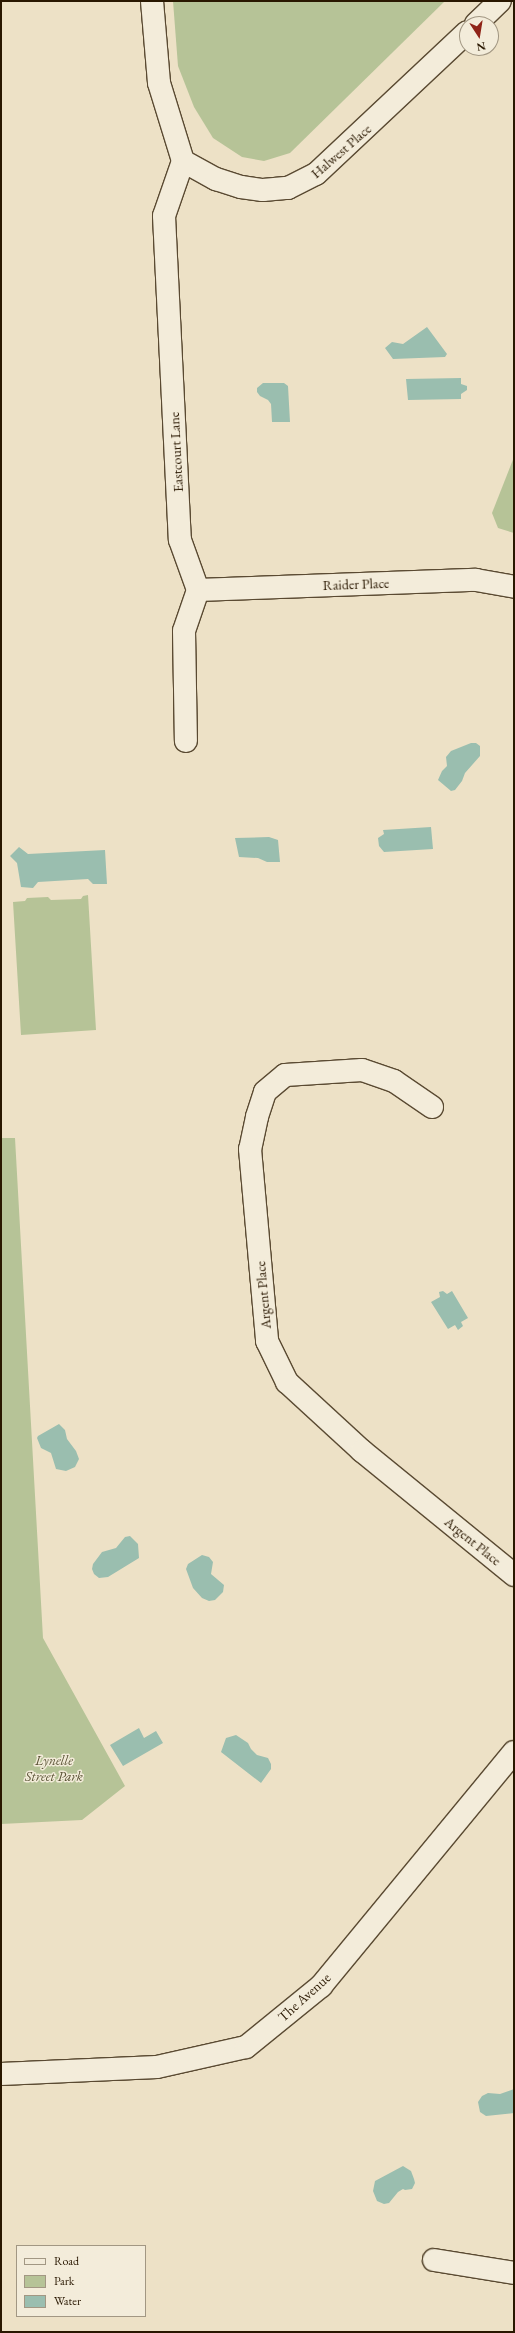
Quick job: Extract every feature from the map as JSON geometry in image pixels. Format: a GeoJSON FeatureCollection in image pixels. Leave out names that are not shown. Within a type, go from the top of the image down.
{"type":"FeatureCollection","features":[{"type":"Feature","properties":{"kind":"street"},"geometry":{"type":"LineString","coordinates":[[152,1],[159,83],[183,161]]}},
{"type":"Feature","properties":{"kind":"street"},"geometry":{"type":"LineString","coordinates":[[484,16],[500,1]]}},
{"type":"Feature","properties":{"kind":"street","name":"Halwest Place"},"geometry":{"type":"LineString","coordinates":[[183,161],[216,179],[241,187],[277,190],[296,186],[316,174],[336,158],[459,40]]}},
{"type":"Feature","properties":{"kind":"street","name":"Eastcourt Lane"},"geometry":{"type":"LineString","coordinates":[[183,161],[164,216],[180,540],[198,590]]}},
{"type":"Feature","properties":{"kind":"street","name":"Raider Place"},"geometry":{"type":"LineString","coordinates":[[198,590],[476,580],[514,587]]}},
{"type":"Feature","properties":{"kind":"street"},"geometry":{"type":"LineString","coordinates":[[186,741],[184,631],[198,590]]}},
{"type":"Feature","properties":{"kind":"street","name":"Argent Place"},"geometry":{"type":"LineString","coordinates":[[432,1107],[394,1081],[362,1070],[285,1075],[265,1092],[257,1117],[250,1149],[267,1341],[287,1382],[362,1451],[514,1575]]}},
{"type":"Feature","properties":{"kind":"street","name":"The Avenue"},"geometry":{"type":"LineString","coordinates":[[1,2074],[157,2067],[246,2047],[321,1986],[514,1752]]}},
{"type":"Feature","properties":{"kind":"street"},"geometry":{"type":"LineString","coordinates":[[434,2260],[514,2273]]}},
{"type":"Feature","properties":{"kind":"green space"},"geometry":{"type":"Polygon","coordinates":[[[173,1],[445,1],[290,153],[264,161],[242,157],[213,138],[194,107],[178,66],[173,1]]]}},
{"type":"Feature","properties":{"kind":"green space"},"geometry":{"type":"Polygon","coordinates":[[[514,457],[514,533],[498,528],[492,513],[514,457]]]}},
{"type":"Feature","properties":{"kind":"green space"},"geometry":{"type":"Polygon","coordinates":[[[88,895],[96,1030],[21,1035],[13,902],[25,901],[27,898],[48,897],[51,900],[81,899],[83,896],[88,895]]]}},
{"type":"Feature","properties":{"kind":"green space","name":"Lynelle Street Park"},"geometry":{"type":"Polygon","coordinates":[[[1,1138],[15,1138],[43,1638],[125,1786],[82,1820],[1,1824],[1,1138]]]}},
{"type":"Feature","properties":{"kind":"water"},"geometry":{"type":"Polygon","coordinates":[[[427,327],[447,354],[445,357],[393,359],[385,348],[392,342],[403,344],[427,327]]]}},
{"type":"Feature","properties":{"kind":"water"},"geometry":{"type":"Polygon","coordinates":[[[461,378],[461,384],[467,386],[467,390],[461,394],[461,399],[408,400],[406,379],[461,378]]]}},
{"type":"Feature","properties":{"kind":"water"},"geometry":{"type":"Polygon","coordinates":[[[263,383],[284,383],[288,386],[290,422],[272,422],[271,404],[257,392],[257,388],[263,383]]]}},
{"type":"Feature","properties":{"kind":"water"},"geometry":{"type":"Polygon","coordinates":[[[471,743],[476,743],[480,746],[480,756],[465,773],[462,781],[455,790],[451,791],[438,780],[442,771],[447,766],[446,757],[451,751],[471,743]]]}},
{"type":"Feature","properties":{"kind":"water"},"geometry":{"type":"Polygon","coordinates":[[[431,827],[433,849],[384,852],[379,846],[378,838],[384,834],[383,830],[431,827]]]}},
{"type":"Feature","properties":{"kind":"water"},"geometry":{"type":"Polygon","coordinates":[[[269,837],[278,840],[280,862],[267,862],[258,858],[239,857],[235,838],[269,837]]]}},
{"type":"Feature","properties":{"kind":"water"},"geometry":{"type":"Polygon","coordinates":[[[19,847],[28,854],[105,850],[107,884],[93,884],[88,879],[38,882],[33,888],[21,887],[17,863],[10,856],[19,847]]]}},
{"type":"Feature","properties":{"kind":"water"},"geometry":{"type":"Polygon","coordinates":[[[443,1291],[447,1294],[452,1291],[468,1318],[461,1322],[463,1326],[458,1330],[455,1325],[448,1329],[431,1302],[440,1297],[439,1292],[443,1291]]]}},
{"type":"Feature","properties":{"kind":"water"},"geometry":{"type":"Polygon","coordinates":[[[59,1424],[65,1430],[67,1439],[76,1451],[79,1459],[75,1467],[66,1471],[56,1469],[51,1453],[41,1448],[37,1438],[59,1424]]]}},
{"type":"Feature","properties":{"kind":"water"},"geometry":{"type":"Polygon","coordinates":[[[130,1536],[138,1544],[139,1558],[108,1577],[99,1578],[94,1574],[92,1569],[93,1564],[102,1552],[116,1548],[125,1537],[130,1536]]]}},
{"type":"Feature","properties":{"kind":"water"},"geometry":{"type":"Polygon","coordinates":[[[202,1555],[209,1557],[213,1562],[211,1574],[224,1585],[223,1592],[215,1600],[209,1601],[202,1598],[193,1588],[186,1569],[188,1564],[202,1555]]]}},
{"type":"Feature","properties":{"kind":"water"},"geometry":{"type":"Polygon","coordinates":[[[139,1728],[144,1738],[156,1731],[163,1743],[123,1766],[110,1745],[139,1728]]]}},
{"type":"Feature","properties":{"kind":"water"},"geometry":{"type":"Polygon","coordinates":[[[236,1735],[248,1743],[257,1755],[268,1758],[271,1764],[271,1769],[261,1783],[221,1752],[226,1738],[236,1735]]]}},
{"type":"Feature","properties":{"kind":"water"},"geometry":{"type":"Polygon","coordinates":[[[514,2089],[514,2113],[486,2116],[480,2112],[478,2102],[482,2096],[488,2093],[500,2094],[514,2089]]]}},
{"type":"Feature","properties":{"kind":"water"},"geometry":{"type":"Polygon","coordinates":[[[403,2166],[411,2171],[415,2183],[412,2189],[403,2189],[398,2192],[389,2203],[384,2204],[377,2201],[373,2191],[375,2181],[403,2166]]]}}]}
